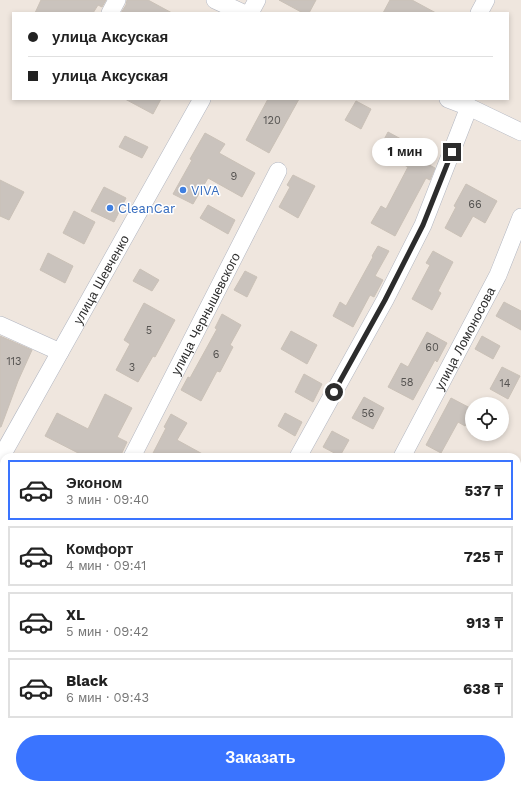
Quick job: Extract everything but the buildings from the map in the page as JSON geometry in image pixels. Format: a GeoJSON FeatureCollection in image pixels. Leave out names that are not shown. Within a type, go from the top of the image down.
{"type":"FeatureCollection","features":[{"type":"Feature","properties":{"kind":"street"},"geometry":{"type":"LineString","coordinates":[[111,12],[117,0]]}},
{"type":"Feature","properties":{"kind":"street"},"geometry":{"type":"LineString","coordinates":[[215,0],[241,12]]}},
{"type":"Feature","properties":{"kind":"street"},"geometry":{"type":"LineString","coordinates":[[251,12],[257,0]]}},
{"type":"Feature","properties":{"kind":"street"},"geometry":{"type":"LineString","coordinates":[[480,12],[486,0]]}},
{"type":"Feature","properties":{"kind":"street","name":"улица Шевченко"},"geometry":{"type":"LineString","coordinates":[[3,453],[201,100]]}},
{"type":"Feature","properties":{"kind":"street"},"geometry":{"type":"LineString","coordinates":[[451,100],[469,107],[521,132]]}},
{"type":"Feature","properties":{"kind":"street"},"geometry":{"type":"LineString","coordinates":[[300,453],[385,300],[423,225],[469,107]]}},
{"type":"Feature","properties":{"kind":"street","name":"улица Чернышевского"},"geometry":{"type":"LineString","coordinates":[[134,453],[278,170]]}},
{"type":"Feature","properties":{"kind":"street","name":"улица Ломоносова"},"geometry":{"type":"LineString","coordinates":[[404,453],[498,274],[521,217]]}},
{"type":"Feature","properties":{"kind":"street"},"geometry":{"type":"LineString","coordinates":[[0,325],[60,352]]}},
{"type":"Feature","properties":{"kind":"place","name":"VIVA"},"geometry":{"type":"Point","coordinates":[183,190]}},
{"type":"Feature","properties":{"kind":"place","name":"CleanCar"},"geometry":{"type":"Point","coordinates":[110,208]}},
{"type":"Feature","properties":{"kind":"route"},"geometry":{"type":"LineString","coordinates":[[334,392],[385,300],[423,225],[452,152]]}}]}
